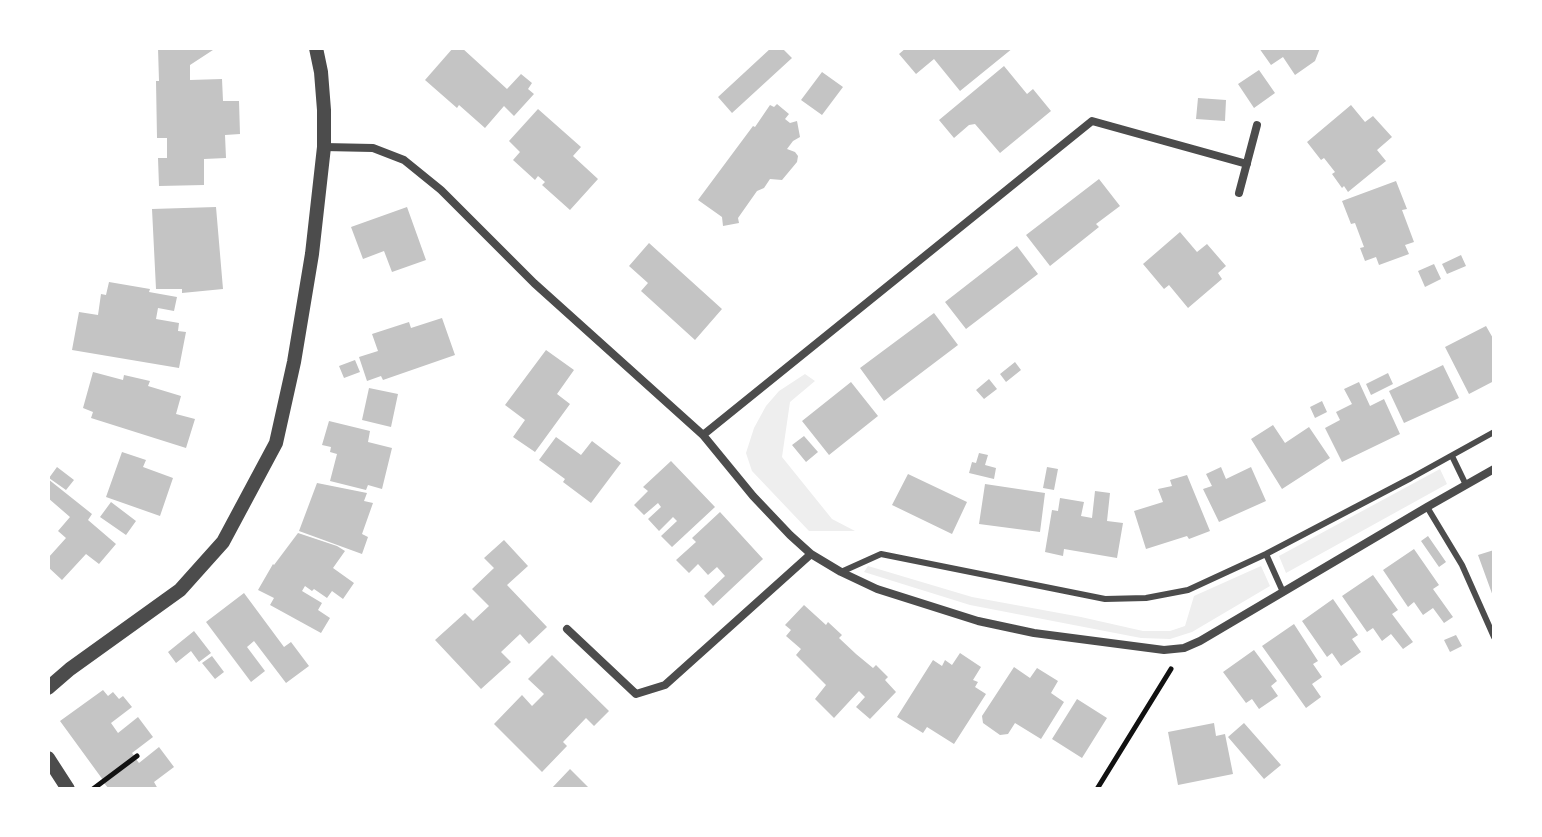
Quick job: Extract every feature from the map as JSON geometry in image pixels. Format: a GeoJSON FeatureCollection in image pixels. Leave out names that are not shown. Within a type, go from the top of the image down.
{"type":"FeatureCollection","features":[{"type":"Feature","properties":{"kind":"street"},"geometry":{"type":"LineString","coordinates":[[48,688],[180,590],[223,542],[276,443],[294,362],[312,254],[324,147],[321,72],[316,48]]}},
{"type":"Feature","properties":{"kind":"street"},"geometry":{"type":"LineString","coordinates":[[703,435],[1092,121],[1247,164]]}},
{"type":"Feature","properties":{"kind":"street"},"geometry":{"type":"LineString","coordinates":[[1239,193],[1257,125]]}},
{"type":"Feature","properties":{"kind":"street"},"geometry":{"type":"LineString","coordinates":[[324,147],[373,148],[404,160],[441,190],[534,283],[703,435],[753,496],[811,554],[877,589],[978,621],[1048,635],[1164,650],[1184,648],[1494,469]]}},
{"type":"Feature","properties":{"kind":"street"},"geometry":{"type":"LineString","coordinates":[[567,629],[636,694],[665,685],[811,554]]}},
{"type":"Feature","properties":{"kind":"street"},"geometry":{"type":"LineString","coordinates":[[48,758],[68,789]]}},
{"type":"Feature","properties":{"kind":"lane"},"geometry":{"type":"LineString","coordinates":[[841,572],[881,554],[1105,599],[1146,598],[1188,590],[1266,554],[1494,432]]}},
{"type":"Feature","properties":{"kind":"lane"},"geometry":{"type":"LineString","coordinates":[[1452,456],[1466,485]]}},
{"type":"Feature","properties":{"kind":"lane"},"geometry":{"type":"LineString","coordinates":[[1427,507],[1462,565],[1494,637]]}},
{"type":"Feature","properties":{"kind":"lane"},"geometry":{"type":"LineString","coordinates":[[1266,554],[1283,592]]}},
{"type":"Feature","properties":{"kind":"path"},"geometry":{"type":"LineString","coordinates":[[1097,789],[1184,648]]}},
{"type":"Feature","properties":{"kind":"path"},"geometry":{"type":"LineString","coordinates":[[93,789],[137,756]]}},
{"type":"Feature","properties":{"kind":"shaded area"},"geometry":{"type":"Polygon","coordinates":[[[805,374],[815,381],[790,402],[782,457],[832,519],[855,531],[809,531],[752,471],[746,453],[754,428],[766,406],[779,391],[805,374]]]}},
{"type":"Feature","properties":{"kind":"shaded area"},"geometry":{"type":"Polygon","coordinates":[[[1440,469],[1447,484],[1286,573],[1279,556],[1440,469]]]}},
{"type":"Feature","properties":{"kind":"shaded area"},"geometry":{"type":"Polygon","coordinates":[[[868,566],[972,597],[1143,631],[1170,631],[1185,626],[1194,596],[1261,566],[1270,586],[1192,632],[1170,639],[1141,638],[970,605],[864,572],[868,566]]]}},
{"type":"Feature","properties":{"kind":"building"},"geometry":{"type":"Polygon","coordinates":[[[158,48],[212,48],[190,65],[190,80],[222,79],[223,101],[239,101],[240,134],[225,135],[226,158],[204,159],[204,185],[159,186],[158,158],[167,158],[167,138],[157,138],[158,48]]]}},
{"type":"Feature","properties":{"kind":"building"},"geometry":{"type":"Polygon","coordinates":[[[453,48],[462,48],[507,89],[521,74],[532,83],[528,89],[534,94],[514,116],[504,106],[485,128],[425,80],[453,48]]]}},
{"type":"Feature","properties":{"kind":"building"},"geometry":{"type":"Polygon","coordinates":[[[771,48],[782,48],[792,58],[732,113],[718,97],[771,48]]]}},
{"type":"Feature","properties":{"kind":"building"},"geometry":{"type":"Polygon","coordinates":[[[906,48],[1013,48],[960,91],[934,59],[916,74],[899,54],[906,48]]]}},
{"type":"Feature","properties":{"kind":"building"},"geometry":{"type":"Polygon","coordinates":[[[1259,48],[1320,48],[1315,61],[1295,75],[1283,57],[1271,65],[1259,48]]]}},
{"type":"Feature","properties":{"kind":"building"},"geometry":{"type":"Polygon","coordinates":[[[1004,66],[1027,94],[1033,89],[1051,111],[1000,153],[975,124],[969,125],[954,138],[939,120],[1004,66]]]}},
{"type":"Feature","properties":{"kind":"building"},"geometry":{"type":"Polygon","coordinates":[[[1259,70],[1275,93],[1254,108],[1238,84],[1259,70]]]}},
{"type":"Feature","properties":{"kind":"building"},"geometry":{"type":"Polygon","coordinates":[[[822,72],[843,87],[822,115],[801,100],[822,72]]]}},
{"type":"Feature","properties":{"kind":"building"},"geometry":{"type":"Polygon","coordinates":[[[1198,98],[1226,100],[1225,121],[1196,119],[1198,98]]]}},
{"type":"Feature","properties":{"kind":"building"},"geometry":{"type":"Polygon","coordinates":[[[777,104],[789,114],[785,119],[790,123],[797,121],[800,137],[787,149],[795,152],[797,162],[782,180],[770,179],[764,188],[757,191],[738,218],[739,223],[723,226],[722,217],[698,200],[770,105],[774,107],[777,104]]]}},
{"type":"Feature","properties":{"kind":"building"},"geometry":{"type":"Polygon","coordinates":[[[1351,105],[1365,122],[1373,116],[1392,137],[1377,150],[1386,161],[1348,192],[1332,174],[1335,172],[1324,158],[1321,160],[1307,142],[1351,105]]]}},
{"type":"Feature","properties":{"kind":"building"},"geometry":{"type":"Polygon","coordinates":[[[538,109],[581,147],[573,156],[598,179],[570,210],[542,185],[545,182],[538,176],[535,180],[513,160],[520,152],[509,141],[538,109]]]}},
{"type":"Feature","properties":{"kind":"building"},"geometry":{"type":"Polygon","coordinates":[[[1099,179],[1120,206],[1050,266],[1026,235],[1099,179]]]}},
{"type":"Feature","properties":{"kind":"building"},"geometry":{"type":"Polygon","coordinates":[[[1396,181],[1407,209],[1402,210],[1414,242],[1405,245],[1409,254],[1379,265],[1376,257],[1365,261],[1360,248],[1364,247],[1355,223],[1351,224],[1342,201],[1396,181]]]}},
{"type":"Feature","properties":{"kind":"building"},"geometry":{"type":"Polygon","coordinates":[[[216,207],[223,289],[182,293],[182,289],[156,289],[152,209],[216,207]]]}},
{"type":"Feature","properties":{"kind":"building"},"geometry":{"type":"Polygon","coordinates":[[[407,207],[426,260],[392,272],[384,251],[363,259],[351,227],[407,207]]]}},
{"type":"Feature","properties":{"kind":"building"},"geometry":{"type":"Polygon","coordinates":[[[1180,232],[1197,252],[1207,244],[1226,266],[1218,273],[1222,279],[1188,308],[1169,285],[1164,289],[1143,264],[1180,232]]]}},
{"type":"Feature","properties":{"kind":"building"},"geometry":{"type":"Polygon","coordinates":[[[649,243],[722,309],[695,340],[641,291],[648,283],[629,266],[649,243]]]}},
{"type":"Feature","properties":{"kind":"building"},"geometry":{"type":"Polygon","coordinates":[[[1017,246],[1038,274],[966,329],[945,302],[1017,246]]]}},
{"type":"Feature","properties":{"kind":"building"},"geometry":{"type":"Polygon","coordinates":[[[1461,255],[1466,266],[1447,274],[1442,264],[1461,255]]]}},
{"type":"Feature","properties":{"kind":"building"},"geometry":{"type":"Polygon","coordinates":[[[1434,264],[1441,279],[1425,287],[1418,271],[1434,264]]]}},
{"type":"Feature","properties":{"kind":"building"},"geometry":{"type":"Polygon","coordinates":[[[109,282],[177,297],[174,311],[158,308],[156,319],[179,323],[178,331],[186,332],[179,368],[72,350],[79,312],[98,315],[101,294],[106,295],[109,282]]]}},
{"type":"Feature","properties":{"kind":"building"},"geometry":{"type":"Polygon","coordinates":[[[934,313],[958,345],[884,401],[860,368],[934,313]]]}},
{"type":"Feature","properties":{"kind":"building"},"geometry":{"type":"Polygon","coordinates":[[[442,318],[455,355],[383,380],[381,376],[367,381],[359,357],[378,351],[372,334],[409,322],[411,328],[442,318]]]}},
{"type":"Feature","properties":{"kind":"building"},"geometry":{"type":"Polygon","coordinates":[[[1486,326],[1494,340],[1494,381],[1469,394],[1445,347],[1486,326]]]}},
{"type":"Feature","properties":{"kind":"building"},"geometry":{"type":"Polygon","coordinates":[[[546,350],[574,370],[557,394],[570,404],[535,452],[513,437],[525,420],[505,405],[546,350]]]}},
{"type":"Feature","properties":{"kind":"building"},"geometry":{"type":"Polygon","coordinates":[[[355,360],[360,372],[344,378],[339,366],[355,360]]]}},
{"type":"Feature","properties":{"kind":"building"},"geometry":{"type":"Polygon","coordinates":[[[1015,362],[1021,370],[1006,382],[1000,374],[1015,362]]]}},
{"type":"Feature","properties":{"kind":"building"},"geometry":{"type":"Polygon","coordinates":[[[1443,365],[1459,398],[1404,423],[1389,391],[1443,365]]]}},
{"type":"Feature","properties":{"kind":"building"},"geometry":{"type":"Polygon","coordinates":[[[93,372],[123,380],[124,375],[150,381],[148,386],[181,396],[176,414],[195,419],[186,448],[91,418],[93,412],[83,408],[93,372]]]}},
{"type":"Feature","properties":{"kind":"building"},"geometry":{"type":"Polygon","coordinates":[[[1388,373],[1393,384],[1371,395],[1366,384],[1388,373]]]}},
{"type":"Feature","properties":{"kind":"building"},"geometry":{"type":"Polygon","coordinates":[[[989,379],[997,389],[984,399],[976,390],[989,379]]]}},
{"type":"Feature","properties":{"kind":"building"},"geometry":{"type":"Polygon","coordinates":[[[851,382],[878,416],[829,455],[802,421],[851,382]]]}},
{"type":"Feature","properties":{"kind":"building"},"geometry":{"type":"Polygon","coordinates":[[[1359,382],[1370,406],[1384,399],[1400,434],[1342,462],[1325,428],[1340,420],[1336,412],[1352,404],[1344,389],[1359,382]]]}},
{"type":"Feature","properties":{"kind":"building"},"geometry":{"type":"Polygon","coordinates":[[[369,388],[398,394],[391,427],[362,420],[369,388]]]}},
{"type":"Feature","properties":{"kind":"building"},"geometry":{"type":"Polygon","coordinates":[[[1322,401],[1327,412],[1315,418],[1310,407],[1322,401]]]}},
{"type":"Feature","properties":{"kind":"building"},"geometry":{"type":"Polygon","coordinates":[[[329,421],[370,431],[368,442],[392,448],[382,489],[368,485],[366,490],[330,481],[337,454],[330,452],[331,447],[322,445],[329,421]]]}},
{"type":"Feature","properties":{"kind":"building"},"geometry":{"type":"Polygon","coordinates":[[[1273,425],[1285,443],[1309,427],[1330,458],[1282,489],[1251,439],[1273,425]]]}},
{"type":"Feature","properties":{"kind":"building"},"geometry":{"type":"Polygon","coordinates":[[[804,436],[818,452],[806,462],[792,445],[804,436]]]}},
{"type":"Feature","properties":{"kind":"building"},"geometry":{"type":"Polygon","coordinates":[[[556,437],[581,455],[592,441],[621,463],[591,503],[539,460],[556,437]]]}},
{"type":"Feature","properties":{"kind":"building"},"geometry":{"type":"Polygon","coordinates":[[[122,452],[146,460],[143,467],[173,478],[160,516],[106,497],[122,452]]]}},
{"type":"Feature","properties":{"kind":"building"},"geometry":{"type":"Polygon","coordinates":[[[979,453],[988,455],[985,465],[996,468],[994,479],[969,473],[979,453]]]}},
{"type":"Feature","properties":{"kind":"building"},"geometry":{"type":"Polygon","coordinates":[[[671,461],[715,507],[672,547],[661,536],[677,521],[673,517],[659,531],[648,519],[661,507],[658,503],[644,515],[634,505],[648,491],[643,487],[671,461]]]}},
{"type":"Feature","properties":{"kind":"building"},"geometry":{"type":"Polygon","coordinates":[[[57,467],[74,480],[66,490],[49,478],[57,467]]]}},
{"type":"Feature","properties":{"kind":"building"},"geometry":{"type":"Polygon","coordinates":[[[1047,467],[1058,469],[1054,490],[1043,488],[1047,467]]]}},
{"type":"Feature","properties":{"kind":"building"},"geometry":{"type":"Polygon","coordinates":[[[1221,467],[1226,479],[1251,467],[1266,501],[1219,522],[1203,489],[1212,486],[1206,474],[1221,467]]]}},
{"type":"Feature","properties":{"kind":"building"},"geometry":{"type":"Polygon","coordinates":[[[908,474],[967,502],[952,534],[892,505],[908,474]]]}},
{"type":"Feature","properties":{"kind":"building"},"geometry":{"type":"Polygon","coordinates":[[[1187,475],[1210,531],[1146,549],[1134,511],[1163,502],[1158,489],[1172,486],[1170,480],[1187,475]]]}},
{"type":"Feature","properties":{"kind":"building"},"geometry":{"type":"Polygon","coordinates":[[[48,479],[92,514],[88,520],[116,544],[99,564],[86,554],[62,580],[48,567],[48,558],[66,538],[58,531],[70,517],[48,498],[48,479]]]}},
{"type":"Feature","properties":{"kind":"building"},"geometry":{"type":"Polygon","coordinates":[[[317,483],[367,493],[364,501],[373,503],[362,534],[368,537],[362,554],[299,531],[317,483]]]}},
{"type":"Feature","properties":{"kind":"building"},"geometry":{"type":"Polygon","coordinates":[[[985,484],[1045,493],[1040,532],[979,524],[985,484]]]}},
{"type":"Feature","properties":{"kind":"building"},"geometry":{"type":"Polygon","coordinates":[[[1095,491],[1110,493],[1107,521],[1123,523],[1117,558],[1064,549],[1063,556],[1045,552],[1052,510],[1058,511],[1060,498],[1084,502],[1081,516],[1092,518],[1095,491]]]}},
{"type":"Feature","properties":{"kind":"building"},"geometry":{"type":"Polygon","coordinates":[[[111,502],[136,521],[126,535],[100,517],[111,502]]]}},
{"type":"Feature","properties":{"kind":"building"},"geometry":{"type":"Polygon","coordinates":[[[720,512],[763,559],[713,606],[704,596],[725,576],[717,567],[708,575],[698,564],[689,573],[676,560],[696,542],[692,538],[720,512]]]}},
{"type":"Feature","properties":{"kind":"building"},"geometry":{"type":"Polygon","coordinates":[[[298,533],[345,551],[333,568],[354,583],[343,599],[332,591],[327,598],[305,586],[302,591],[322,603],[318,610],[330,618],[321,633],[270,605],[274,598],[258,590],[273,564],[298,533]]]}},
{"type":"Feature","properties":{"kind":"building"},"geometry":{"type":"Polygon","coordinates":[[[1428,536],[1446,562],[1439,567],[1421,541],[1428,536]]]}},
{"type":"Feature","properties":{"kind":"building"},"geometry":{"type":"Polygon","coordinates":[[[504,540],[528,566],[507,585],[547,627],[529,644],[520,634],[501,652],[511,662],[481,689],[435,640],[465,613],[473,621],[489,606],[472,589],[494,568],[484,558],[504,540]]]}},
{"type":"Feature","properties":{"kind":"building"},"geometry":{"type":"Polygon","coordinates":[[[1414,549],[1439,585],[1433,589],[1453,617],[1444,623],[1433,608],[1423,615],[1414,602],[1408,607],[1383,570],[1414,549]]]}},
{"type":"Feature","properties":{"kind":"building"},"geometry":{"type":"Polygon","coordinates":[[[1494,550],[1494,599],[1478,555],[1494,550]]]}},
{"type":"Feature","properties":{"kind":"building"},"geometry":{"type":"Polygon","coordinates":[[[1373,575],[1398,610],[1392,614],[1413,642],[1403,649],[1391,634],[1382,641],[1373,628],[1367,632],[1342,596],[1373,575]]]}},
{"type":"Feature","properties":{"kind":"building"},"geometry":{"type":"Polygon","coordinates":[[[244,593],[284,647],[291,642],[309,666],[286,683],[254,641],[247,647],[265,671],[251,682],[206,622],[244,593]]]}},
{"type":"Feature","properties":{"kind":"building"},"geometry":{"type":"Polygon","coordinates":[[[1333,599],[1358,635],[1352,639],[1361,652],[1341,666],[1332,653],[1327,657],[1302,621],[1333,599]]]}},
{"type":"Feature","properties":{"kind":"building"},"geometry":{"type":"Polygon","coordinates":[[[804,605],[842,635],[839,638],[856,654],[873,668],[876,665],[888,677],[885,680],[896,692],[870,719],[856,707],[865,697],[859,691],[834,718],[815,699],[826,685],[796,655],[801,649],[786,636],[791,630],[785,625],[804,605]]]}},
{"type":"Feature","properties":{"kind":"building"},"geometry":{"type":"Polygon","coordinates":[[[1294,624],[1318,661],[1313,664],[1322,677],[1312,684],[1321,697],[1306,708],[1262,646],[1294,624]]]}},
{"type":"Feature","properties":{"kind":"building"},"geometry":{"type":"Polygon","coordinates":[[[194,631],[211,653],[199,662],[191,651],[176,663],[168,652],[194,631]]]}},
{"type":"Feature","properties":{"kind":"building"},"geometry":{"type":"Polygon","coordinates":[[[1456,635],[1462,646],[1450,652],[1444,640],[1456,635]]]}},
{"type":"Feature","properties":{"kind":"building"},"geometry":{"type":"Polygon","coordinates":[[[1254,650],[1277,681],[1271,686],[1278,696],[1259,709],[1252,699],[1246,703],[1223,672],[1254,650]]]}},
{"type":"Feature","properties":{"kind":"building"},"geometry":{"type":"Polygon","coordinates":[[[960,653],[981,667],[973,680],[978,682],[975,687],[986,694],[954,744],[927,727],[923,733],[897,717],[933,660],[942,666],[945,660],[952,665],[960,653]]]}},
{"type":"Feature","properties":{"kind":"building"},"geometry":{"type":"Polygon","coordinates":[[[552,655],[609,711],[594,726],[586,718],[563,742],[567,746],[542,772],[494,724],[522,695],[532,706],[544,694],[528,679],[552,655]]]}},
{"type":"Feature","properties":{"kind":"building"},"geometry":{"type":"Polygon","coordinates":[[[212,656],[224,672],[215,679],[202,663],[212,656]]]}},
{"type":"Feature","properties":{"kind":"building"},"geometry":{"type":"Polygon","coordinates":[[[1014,667],[1030,678],[1037,668],[1058,681],[1051,693],[1064,702],[1041,739],[1015,723],[1008,734],[1000,735],[983,723],[982,716],[1014,667]]]}},
{"type":"Feature","properties":{"kind":"building"},"geometry":{"type":"Polygon","coordinates":[[[103,690],[108,696],[113,692],[119,699],[123,696],[132,707],[111,723],[118,733],[138,717],[153,737],[132,753],[135,757],[103,780],[60,721],[103,690]]]}},
{"type":"Feature","properties":{"kind":"building"},"geometry":{"type":"Polygon","coordinates":[[[1077,699],[1107,718],[1082,758],[1052,739],[1077,699]]]}},
{"type":"Feature","properties":{"kind":"building"},"geometry":{"type":"Polygon","coordinates":[[[1214,723],[1216,736],[1225,734],[1233,774],[1178,785],[1168,732],[1214,723]]]}},
{"type":"Feature","properties":{"kind":"building"},"geometry":{"type":"Polygon","coordinates":[[[1244,723],[1281,765],[1264,779],[1228,737],[1244,723]]]}},
{"type":"Feature","properties":{"kind":"building"},"geometry":{"type":"Polygon","coordinates":[[[159,747],[174,767],[154,782],[158,789],[109,789],[104,783],[136,759],[139,763],[159,747]]]}},
{"type":"Feature","properties":{"kind":"building"},"geometry":{"type":"Polygon","coordinates":[[[570,769],[588,787],[551,789],[570,769]]]}}]}
